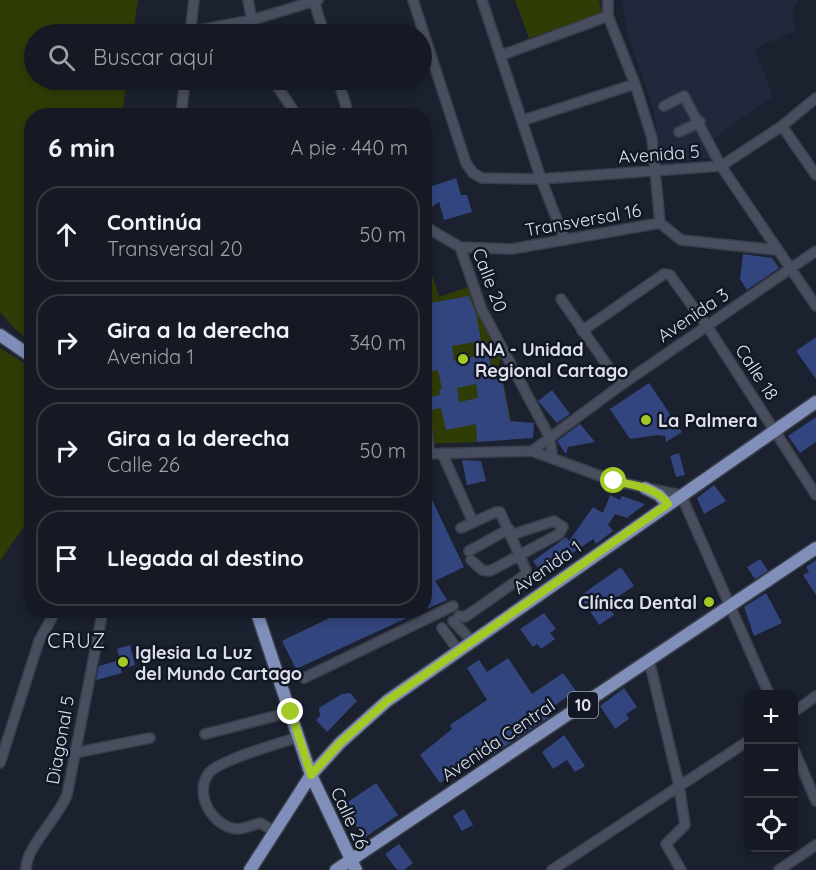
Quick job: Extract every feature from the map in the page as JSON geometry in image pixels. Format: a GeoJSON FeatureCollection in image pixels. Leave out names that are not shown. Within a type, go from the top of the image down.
{"type":"FeatureCollection","features":[{"type":"Feature","properties":{"kind":"main road"},"geometry":{"type":"LineString","coordinates":[[0,335],[24,352]]}},
{"type":"Feature","properties":{"kind":"main road","name":"Avenida 1"},"geometry":{"type":"LineString","coordinates":[[250,870],[311,775],[340,743],[387,701],[816,402]]}},
{"type":"Feature","properties":{"kind":"main road"},"geometry":{"type":"LineString","coordinates":[[645,488],[659,495],[668,504]]}},
{"type":"Feature","properties":{"kind":"main road","name":"Avenida Central"},"geometry":{"type":"LineString","coordinates":[[352,866],[364,851],[816,548]]}},
{"type":"Feature","properties":{"kind":"main road","name":"Calle 26"},"geometry":{"type":"LineString","coordinates":[[259,618],[311,775],[352,866]]}},
{"type":"Feature","properties":{"kind":"main road"},"geometry":{"type":"LineString","coordinates":[[338,836],[350,846],[364,851]]}},
{"type":"Feature","properties":{"kind":"main road","name":"10"},"geometry":{"type":"LineString","coordinates":[[336,870],[352,866]]}},
{"type":"Feature","properties":{"kind":"street"},"geometry":{"type":"LineString","coordinates":[[191,24],[194,0]]}},
{"type":"Feature","properties":{"kind":"street"},"geometry":{"type":"LineString","coordinates":[[248,0],[252,20]]}},
{"type":"Feature","properties":{"kind":"street","name":"Avenida 5"},"geometry":{"type":"LineString","coordinates":[[413,0],[421,24]]}},
{"type":"Feature","properties":{"kind":"street"},"geometry":{"type":"LineString","coordinates":[[482,0],[524,120],[541,179],[566,240]]}},
{"type":"Feature","properties":{"kind":"street"},"geometry":{"type":"LineString","coordinates":[[608,0],[608,16],[635,84],[652,138],[660,223]]}},
{"type":"Feature","properties":{"kind":"street"},"geometry":{"type":"LineString","coordinates":[[236,24],[293,4],[316,1],[322,24]]}},
{"type":"Feature","properties":{"kind":"street"},"geometry":{"type":"LineString","coordinates":[[502,55],[608,16]]}},
{"type":"Feature","properties":{"kind":"street","name":"Avenida 5"},"geometry":{"type":"LineString","coordinates":[[432,58],[466,163],[473,173],[482,178],[541,179],[654,173],[721,166],[782,126],[816,98]]}},
{"type":"Feature","properties":{"kind":"street"},"geometry":{"type":"LineString","coordinates":[[524,120],[635,84]]}},
{"type":"Feature","properties":{"kind":"street"},"geometry":{"type":"LineString","coordinates":[[182,108],[184,90]]}},
{"type":"Feature","properties":{"kind":"street"},"geometry":{"type":"LineString","coordinates":[[280,90],[292,108]]}},
{"type":"Feature","properties":{"kind":"street"},"geometry":{"type":"LineString","coordinates":[[341,90],[347,108]]}},
{"type":"Feature","properties":{"kind":"street"},"geometry":{"type":"LineString","coordinates":[[664,106],[684,96],[721,166],[816,306]]}},
{"type":"Feature","properties":{"kind":"street"},"geometry":{"type":"LineString","coordinates":[[680,132],[700,123]]}},
{"type":"Feature","properties":{"kind":"street"},"geometry":{"type":"LineString","coordinates":[[782,126],[816,175]]}},
{"type":"Feature","properties":{"kind":"street","name":"Transversal 16"},"geometry":{"type":"LineString","coordinates":[[460,247],[512,249],[660,223],[681,240],[777,250]]}},
{"type":"Feature","properties":{"kind":"street","name":"Calle 20"},"geometry":{"type":"LineString","coordinates":[[432,231],[460,247],[482,310],[549,436],[553,459]]}},
{"type":"Feature","properties":{"kind":"street","name":"Avenida 3"},"geometry":{"type":"LineString","coordinates":[[532,451],[549,436],[621,385],[816,251]]}},
{"type":"Feature","properties":{"kind":"street","name":"Calle 18"},"geometry":{"type":"LineString","coordinates":[[582,331],[664,274],[675,280],[816,495]]}},
{"type":"Feature","properties":{"kind":"street"},"geometry":{"type":"LineString","coordinates":[[561,299],[621,385]]}},
{"type":"Feature","properties":{"kind":"street"},"geometry":{"type":"LineString","coordinates":[[432,454],[532,451],[614,481],[681,495],[767,690]]}},
{"type":"Feature","properties":{"kind":"street"},"geometry":{"type":"LineString","coordinates":[[442,453],[473,522]]}},
{"type":"Feature","properties":{"kind":"street"},"geometry":{"type":"LineString","coordinates":[[460,528],[496,512],[503,516],[526,570],[525,575],[471,613],[456,618],[472,641]]}},
{"type":"Feature","properties":{"kind":"street"},"geometry":{"type":"LineString","coordinates":[[555,521],[563,527],[559,534],[519,553],[490,571],[482,570],[470,555],[510,532],[555,521]]}},
{"type":"Feature","properties":{"kind":"street"},"geometry":{"type":"LineString","coordinates":[[432,616],[453,606]]}},
{"type":"Feature","properties":{"kind":"street"},"geometry":{"type":"LineString","coordinates":[[0,763],[39,641],[52,618]]}},
{"type":"Feature","properties":{"kind":"street","name":"Diagonal 5"},"geometry":{"type":"LineString","coordinates":[[25,868],[28,857],[63,805],[101,618]]}},
{"type":"Feature","properties":{"kind":"street"},"geometry":{"type":"LineString","coordinates":[[304,678],[428,618]]}},
{"type":"Feature","properties":{"kind":"street"},"geometry":{"type":"LineString","coordinates":[[442,628],[458,650]]}},
{"type":"Feature","properties":{"kind":"street"},"geometry":{"type":"LineString","coordinates":[[649,660],[679,785],[685,825],[666,844],[681,870]]}},
{"type":"Feature","properties":{"kind":"street"},"geometry":{"type":"LineString","coordinates":[[798,709],[816,696]]}},
{"type":"Feature","properties":{"kind":"street"},"geometry":{"type":"LineString","coordinates":[[205,734],[291,712]]}},
{"type":"Feature","properties":{"kind":"street"},"geometry":{"type":"LineString","coordinates":[[274,831],[260,822],[239,829],[213,817],[203,789],[204,781],[208,774],[221,764],[299,737]]}},
{"type":"Feature","properties":{"kind":"street"},"geometry":{"type":"LineString","coordinates":[[74,753],[150,738]]}},
{"type":"Feature","properties":{"kind":"street"},"geometry":{"type":"LineString","coordinates":[[552,870],[744,744]]}},
{"type":"Feature","properties":{"kind":"street"},"geometry":{"type":"LineString","coordinates":[[798,759],[816,801]]}},
{"type":"Feature","properties":{"kind":"street"},"geometry":{"type":"LineString","coordinates":[[779,870],[816,845]]}},
{"type":"Feature","properties":{"kind":"shaded area"},"geometry":{"type":"Polygon","coordinates":[[[622,0],[799,0],[793,7],[795,31],[755,48],[773,97],[712,139],[714,157],[664,164],[651,102],[627,32],[622,0]]]}},
{"type":"Feature","properties":{"kind":"green space"},"geometry":{"type":"Polygon","coordinates":[[[0,0],[138,0],[134,24],[24,24],[24,90],[126,90],[123,108],[24,108],[24,336],[0,312],[0,0]]]}},
{"type":"Feature","properties":{"kind":"green space"},"geometry":{"type":"Polygon","coordinates":[[[515,0],[599,0],[602,13],[529,38],[515,0]]]}},
{"type":"Feature","properties":{"kind":"green space","name":"INA - Unidad Regional Cartago"},"geometry":{"type":"Polygon","coordinates":[[[432,277],[439,297],[468,287],[487,332],[503,357],[499,361],[511,421],[477,442],[432,444],[432,277]]]}},
{"type":"Feature","properties":{"kind":"green space"},"geometry":{"type":"Polygon","coordinates":[[[0,348],[24,363],[24,526],[0,561],[0,348]]]}},
{"type":"Feature","properties":{"kind":"building"},"geometry":{"type":"Polygon","coordinates":[[[456,178],[461,195],[467,195],[472,212],[444,220],[439,202],[432,207],[432,186],[456,178]]]}},
{"type":"Feature","properties":{"kind":"building"},"geometry":{"type":"Polygon","coordinates":[[[743,254],[772,258],[779,268],[747,290],[740,279],[743,254]]]}},
{"type":"Feature","properties":{"kind":"building","name":"INA - Unidad Regional Cartago"},"geometry":{"type":"Polygon","coordinates":[[[469,296],[476,313],[481,341],[452,346],[454,361],[482,355],[477,345],[486,342],[490,351],[488,352],[493,374],[501,373],[510,421],[534,423],[533,438],[477,442],[476,424],[446,430],[441,408],[432,410],[432,396],[440,395],[439,390],[442,389],[438,370],[432,371],[432,303],[469,296]],[[476,384],[457,388],[459,402],[478,398],[476,384]]]}},
{"type":"Feature","properties":{"kind":"building"},"geometry":{"type":"Polygon","coordinates":[[[816,337],[816,379],[796,351],[816,337]]]}},
{"type":"Feature","properties":{"kind":"building","name":"La Palmera"},"geometry":{"type":"Polygon","coordinates":[[[649,383],[682,432],[666,442],[665,436],[658,435],[630,439],[610,409],[649,383]]]}},
{"type":"Feature","properties":{"kind":"building"},"geometry":{"type":"Polygon","coordinates":[[[552,390],[570,414],[557,423],[538,401],[552,390]]]}},
{"type":"Feature","properties":{"kind":"building"},"geometry":{"type":"Polygon","coordinates":[[[816,417],[816,442],[800,453],[788,436],[816,417]]]}},
{"type":"Feature","properties":{"kind":"building"},"geometry":{"type":"Polygon","coordinates":[[[580,424],[595,442],[568,447],[566,454],[557,441],[580,424]]]}},
{"type":"Feature","properties":{"kind":"building"},"geometry":{"type":"Polygon","coordinates":[[[679,453],[685,475],[676,477],[670,456],[679,453]]]}},
{"type":"Feature","properties":{"kind":"building"},"geometry":{"type":"Polygon","coordinates":[[[462,460],[481,461],[486,481],[467,485],[462,460]]]}},
{"type":"Feature","properties":{"kind":"building"},"geometry":{"type":"Polygon","coordinates":[[[714,485],[726,501],[704,514],[697,498],[714,485]]]}},
{"type":"Feature","properties":{"kind":"building"},"geometry":{"type":"Polygon","coordinates":[[[610,495],[620,500],[622,496],[645,504],[627,518],[615,514],[608,525],[613,531],[596,544],[593,539],[542,574],[533,561],[566,537],[569,541],[593,507],[603,513],[610,495]]]}},
{"type":"Feature","properties":{"kind":"building"},"geometry":{"type":"Polygon","coordinates":[[[432,500],[464,567],[435,581],[447,600],[432,607],[432,500]]]}},
{"type":"Feature","properties":{"kind":"building"},"geometry":{"type":"Polygon","coordinates":[[[760,559],[768,571],[755,579],[747,567],[760,559]]]}},
{"type":"Feature","properties":{"kind":"building"},"geometry":{"type":"Polygon","coordinates":[[[816,560],[816,595],[803,575],[809,572],[806,567],[816,560]]]}},
{"type":"Feature","properties":{"kind":"building"},"geometry":{"type":"Polygon","coordinates":[[[621,567],[634,586],[607,604],[614,615],[599,625],[580,596],[621,567]]]}},
{"type":"Feature","properties":{"kind":"building"},"geometry":{"type":"Polygon","coordinates":[[[766,593],[782,623],[754,636],[744,607],[766,593]]]}},
{"type":"Feature","properties":{"kind":"building"},"geometry":{"type":"Polygon","coordinates":[[[544,613],[556,629],[550,633],[555,639],[541,649],[537,644],[533,647],[520,629],[544,613]]]}},
{"type":"Feature","properties":{"kind":"building"},"geometry":{"type":"Polygon","coordinates":[[[329,618],[407,618],[296,669],[282,641],[329,618]]]}},
{"type":"Feature","properties":{"kind":"building","name":"Iglesia La Luz del Mundo Cartago"},"geometry":{"type":"Polygon","coordinates":[[[130,645],[135,665],[121,669],[122,673],[96,680],[99,666],[120,660],[117,649],[130,645]]]}},
{"type":"Feature","properties":{"kind":"building"},"geometry":{"type":"Polygon","coordinates":[[[508,658],[532,694],[563,673],[576,691],[545,712],[549,717],[489,757],[486,752],[440,783],[420,755],[452,729],[450,725],[487,700],[467,668],[479,660],[487,672],[508,658]]]}},
{"type":"Feature","properties":{"kind":"building"},"geometry":{"type":"Polygon","coordinates":[[[624,688],[637,707],[626,714],[629,719],[615,729],[600,706],[624,688]]]}},
{"type":"Feature","properties":{"kind":"building"},"geometry":{"type":"Polygon","coordinates":[[[350,693],[357,701],[327,732],[316,720],[320,716],[319,708],[342,694],[350,693]]]}},
{"type":"Feature","properties":{"kind":"building"},"geometry":{"type":"Polygon","coordinates":[[[564,735],[585,766],[575,772],[567,760],[553,769],[542,752],[564,735]]]}},
{"type":"Feature","properties":{"kind":"building"},"geometry":{"type":"Polygon","coordinates":[[[376,783],[398,815],[364,838],[354,822],[349,825],[341,813],[345,811],[342,806],[376,783]]]}},
{"type":"Feature","properties":{"kind":"building"},"geometry":{"type":"Polygon","coordinates":[[[464,809],[473,825],[462,831],[453,816],[464,809]]]}},
{"type":"Feature","properties":{"kind":"building"},"geometry":{"type":"Polygon","coordinates":[[[399,844],[413,863],[404,870],[397,870],[385,854],[399,844]]]}},
{"type":"Feature","properties":{"kind":"place","name":"INA - Unidad Regional Cartago"},"geometry":{"type":"Point","coordinates":[463,359]}},
{"type":"Feature","properties":{"kind":"place","name":"La Palmera"},"geometry":{"type":"Point","coordinates":[646,420]}},
{"type":"Feature","properties":{"kind":"place","name":"Clínica Dental"},"geometry":{"type":"Point","coordinates":[709,602]}},
{"type":"Feature","properties":{"kind":"place","name":"Iglesia La Luz del Mundo Cartago"},"geometry":{"type":"Point","coordinates":[123,662]}},
{"type":"Feature","properties":{"kind":"district","name":"CRUZ"},"geometry":{"type":"Point","coordinates":[77,640]}},
{"type":"Feature","properties":{"kind":"route"},"geometry":{"type":"LineString","coordinates":[[291,712],[311,775],[340,743],[387,701],[668,504],[659,495],[645,488],[614,481]]}}]}
